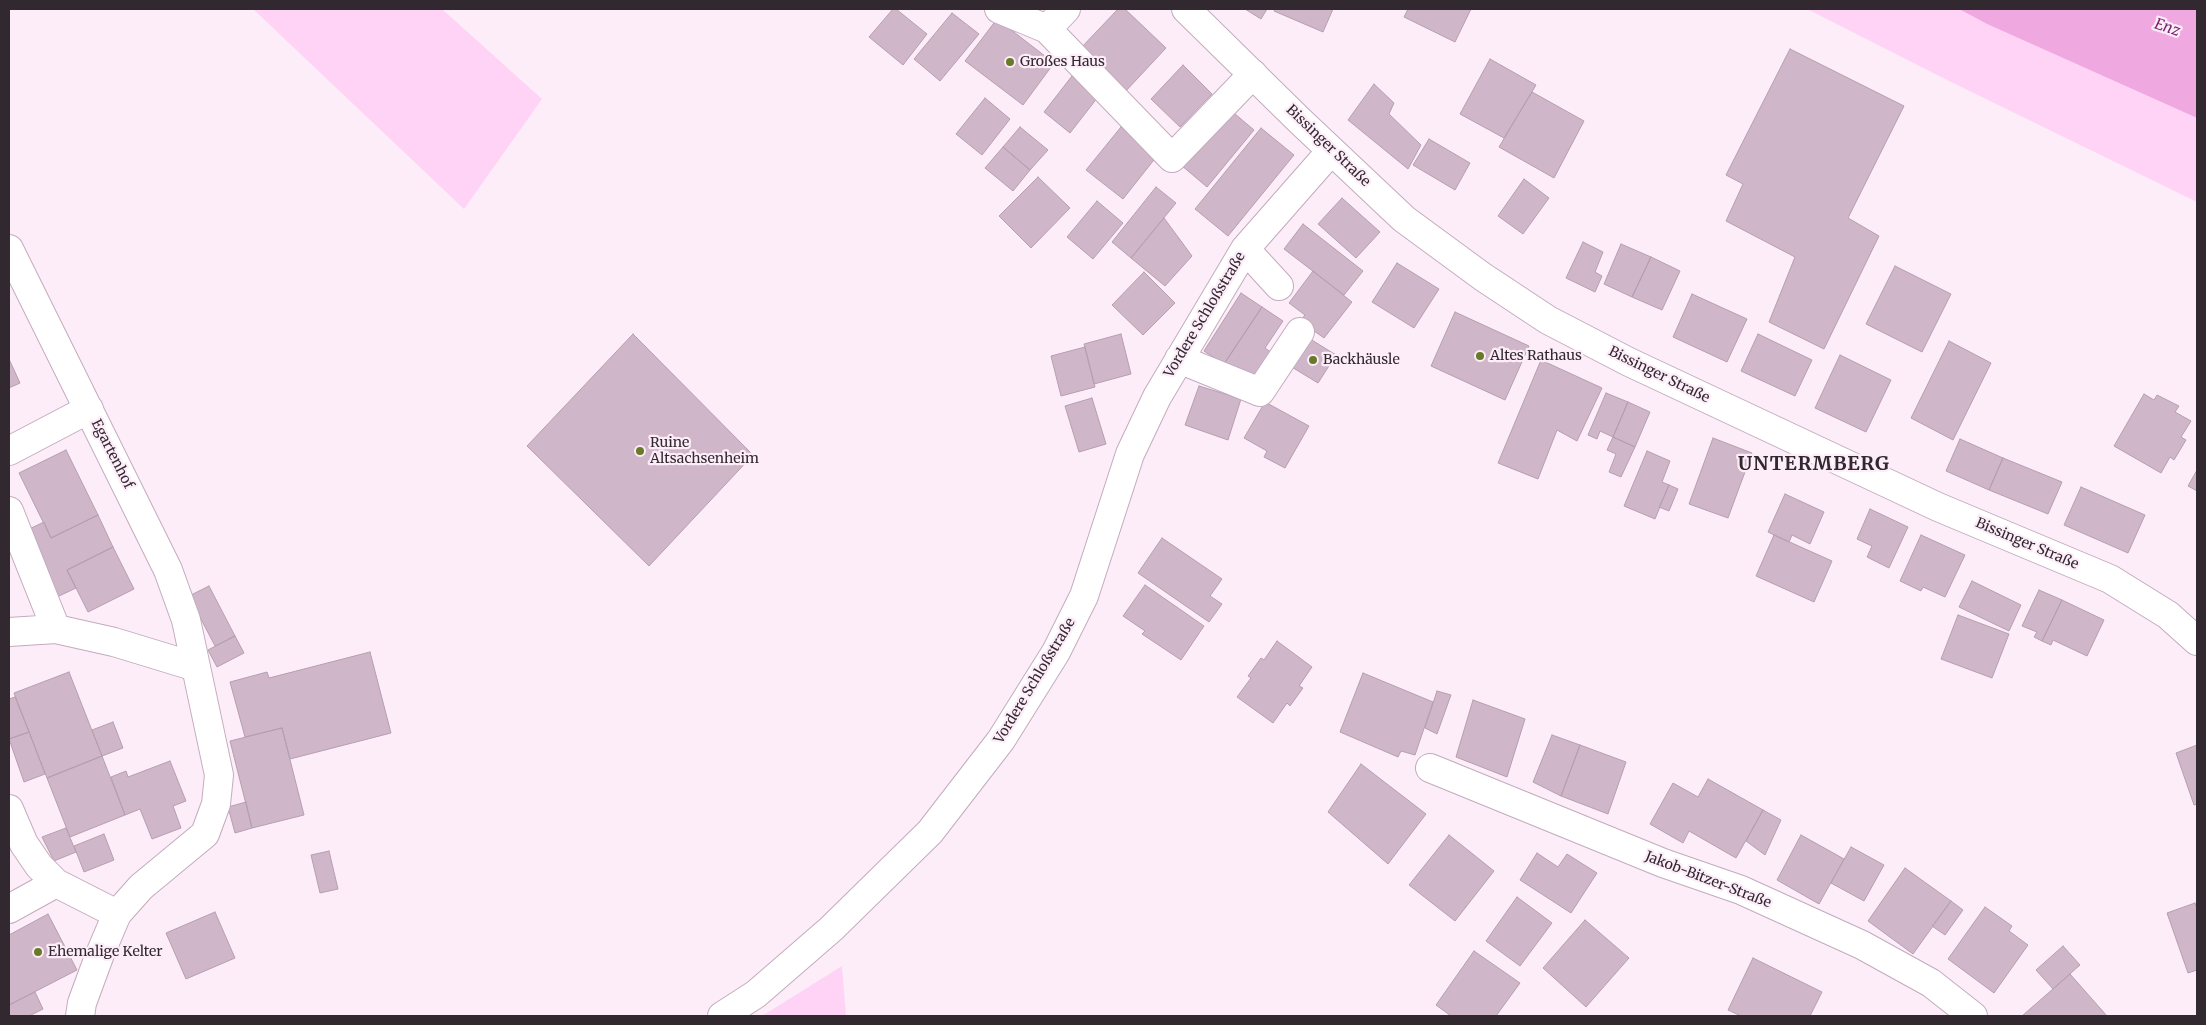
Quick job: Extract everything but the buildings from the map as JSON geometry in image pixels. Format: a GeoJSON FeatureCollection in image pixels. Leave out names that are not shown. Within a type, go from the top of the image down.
{"type":"FeatureCollection","features":[{"type":"Feature","properties":{"kind":"street"},"geometry":{"type":"LineString","coordinates":[[999,9],[1047,29],[1172,158],[1253,74]]}},
{"type":"Feature","properties":{"kind":"street"},"geometry":{"type":"LineString","coordinates":[[1047,29],[1066,9]]}},
{"type":"Feature","properties":{"kind":"street","name":"Bissinger Straße"},"geometry":{"type":"LineString","coordinates":[[1186,9],[1404,219],[1482,277],[1548,320],[1629,362],[1938,507],[2110,579],[2168,615],[2197,640]]}},
{"type":"Feature","properties":{"kind":"street","name":"Vordere Schloßstraße"},"geometry":{"type":"LineString","coordinates":[[722,1016],[756,994],[846,915],[930,832],[1001,740],[1056,652],[1084,596],[1130,454],[1157,397],[1245,249],[1331,150]]}},
{"type":"Feature","properties":{"kind":"street","name":"Egartenhof"},"geometry":{"type":"LineString","coordinates":[[9,249],[168,570],[186,620],[218,775],[216,804],[205,834],[141,887],[117,914],[82,1003],[80,1016]]}},
{"type":"Feature","properties":{"kind":"street"},"geometry":{"type":"LineString","coordinates":[[1245,249],[1279,286]]}},
{"type":"Feature","properties":{"kind":"street"},"geometry":{"type":"LineString","coordinates":[[1179,359],[1260,392],[1300,332]]}},
{"type":"Feature","properties":{"kind":"street"},"geometry":{"type":"LineString","coordinates":[[9,451],[89,409]]}},
{"type":"Feature","properties":{"kind":"street"},"geometry":{"type":"LineString","coordinates":[[9,511],[56,629]]}},
{"type":"Feature","properties":{"kind":"street"},"geometry":{"type":"LineString","coordinates":[[9,632],[56,629],[114,642],[196,667]]}},
{"type":"Feature","properties":{"kind":"street","name":"Jakob-Bitzer-Straße"},"geometry":{"type":"LineString","coordinates":[[1430,768],[1663,862],[1741,890],[1862,944],[1932,983],[1974,1016]]}},
{"type":"Feature","properties":{"kind":"street"},"geometry":{"type":"LineString","coordinates":[[9,809],[24,844],[39,866],[56,883],[117,914]]}},
{"type":"Feature","properties":{"kind":"street"},"geometry":{"type":"LineString","coordinates":[[9,909],[56,883]]}},
{"type":"Feature","properties":{"kind":"shaded area"},"geometry":{"type":"Polygon","coordinates":[[[253,9],[442,9],[542,99],[464,209],[253,9]]]}},
{"type":"Feature","properties":{"kind":"shaded area"},"geometry":{"type":"Polygon","coordinates":[[[1807,9],[1959,9],[1987,24],[2197,118],[2197,202],[1947,80],[1807,9]]]}},
{"type":"Feature","properties":{"kind":"shaded area"},"geometry":{"type":"Polygon","coordinates":[[[842,966],[846,1016],[762,1016],[842,966]]]}},
{"type":"Feature","properties":{"kind":"water","name":"Enz"},"geometry":{"type":"Polygon","coordinates":[[[1959,9],[2197,9],[2197,118],[1987,24],[1959,9]]]}},
{"type":"Feature","properties":{"kind":"place","name":"Großes Haus"},"geometry":{"type":"Point","coordinates":[1010,62]}},
{"type":"Feature","properties":{"kind":"place","name":"Altes Rathaus"},"geometry":{"type":"Point","coordinates":[1480,356]}},
{"type":"Feature","properties":{"kind":"place","name":"Backhäusle"},"geometry":{"type":"Point","coordinates":[1313,360]}},
{"type":"Feature","properties":{"kind":"place","name":"Ruine Altsachsenheim"},"geometry":{"type":"Point","coordinates":[640,451]}},
{"type":"Feature","properties":{"kind":"place","name":"Ehemalige Kelter"},"geometry":{"type":"Point","coordinates":[38,952]}},
{"type":"Feature","properties":{"kind":"district","name":"UNTERMBERG"},"geometry":{"type":"Point","coordinates":[1814,465]}}]}
